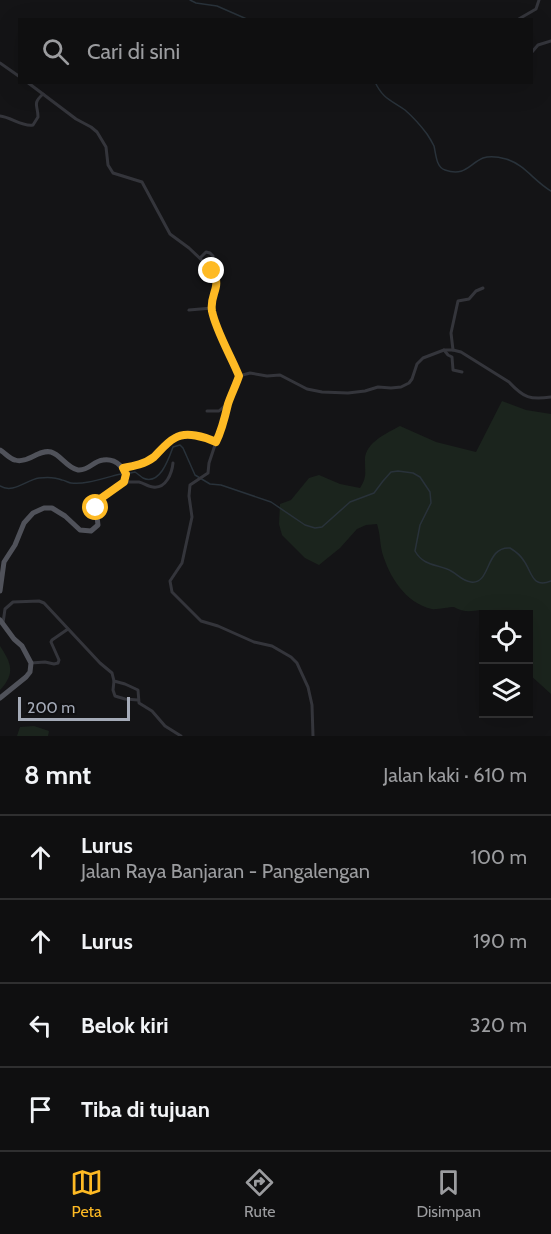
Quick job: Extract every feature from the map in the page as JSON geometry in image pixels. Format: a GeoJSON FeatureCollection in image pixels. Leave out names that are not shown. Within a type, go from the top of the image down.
{"type":"FeatureCollection","features":[{"type":"Feature","properties":{"kind":"main road"},"geometry":{"type":"LineString","coordinates":[[0,450],[17,461],[50,452],[77,469],[88,468],[105,460],[118,464],[126,474],[124,482],[100,499],[96,508],[98,525],[91,531],[80,530],[52,508],[44,508],[33,513],[24,524],[15,545],[4,562],[0,591]]}},
{"type":"Feature","properties":{"kind":"main road"},"geometry":{"type":"LineString","coordinates":[[0,698],[26,677],[30,672],[31,663],[21,646],[1,623]]}},
{"type":"Feature","properties":{"kind":"street"},"geometry":{"type":"LineString","coordinates":[[521,18],[537,9],[539,0]]}},
{"type":"Feature","properties":{"kind":"street"},"geometry":{"type":"LineString","coordinates":[[533,50],[539,44],[551,41]]}},
{"type":"Feature","properties":{"kind":"street"},"geometry":{"type":"LineString","coordinates":[[0,63],[18,76]]}},
{"type":"Feature","properties":{"kind":"street"},"geometry":{"type":"LineString","coordinates":[[30,84],[97,132],[106,147],[111,171],[142,182],[170,234],[200,258],[216,279],[216,290],[211,300],[212,308],[216,323],[239,376],[209,463],[208,473],[190,485],[192,517],[182,563],[171,578],[171,590],[183,605],[201,621],[254,642],[278,648],[297,663],[306,680],[311,700],[313,736]]}},
{"type":"Feature","properties":{"kind":"street"},"geometry":{"type":"LineString","coordinates":[[0,116],[33,126],[38,117],[35,107],[37,101],[44,94]]}},
{"type":"Feature","properties":{"kind":"street"},"geometry":{"type":"LineString","coordinates":[[200,258],[206,252],[213,256]]}},
{"type":"Feature","properties":{"kind":"street"},"geometry":{"type":"LineString","coordinates":[[453,350],[451,333],[458,301],[469,299],[476,291],[483,288]]}},
{"type":"Feature","properties":{"kind":"street"},"geometry":{"type":"LineString","coordinates":[[189,310],[212,308]]}},
{"type":"Feature","properties":{"kind":"street"},"geometry":{"type":"LineString","coordinates":[[239,376],[280,375],[307,389],[322,392],[348,393],[378,387],[401,387],[412,380],[419,361],[444,350],[453,350],[461,352],[509,382],[528,397],[540,399],[551,397]]}},
{"type":"Feature","properties":{"kind":"street"},"geometry":{"type":"LineString","coordinates":[[444,350],[452,357],[453,370],[462,372]]}},
{"type":"Feature","properties":{"kind":"street"},"geometry":{"type":"LineString","coordinates":[[207,411],[219,411],[229,402]]}},
{"type":"Feature","properties":{"kind":"street"},"geometry":{"type":"LineString","coordinates":[[123,468],[140,464],[153,457],[179,436],[194,436],[216,442]]}},
{"type":"Feature","properties":{"kind":"street"},"geometry":{"type":"LineString","coordinates":[[124,482],[140,482],[158,487],[170,476],[173,463]]}},
{"type":"Feature","properties":{"kind":"street"},"geometry":{"type":"LineString","coordinates":[[1,623],[5,618],[5,609],[11,602],[39,601],[44,603],[112,673],[115,696],[138,700],[165,726],[181,736]]}},
{"type":"Feature","properties":{"kind":"street"},"geometry":{"type":"LineString","coordinates":[[31,663],[56,664],[59,660],[51,642],[68,629]]}},
{"type":"Feature","properties":{"kind":"street"},"geometry":{"type":"LineString","coordinates":[[114,681],[138,690],[138,700]]}},
{"type":"Feature","properties":{"kind":"shaded area"},"geometry":{"type":"Polygon","coordinates":[[[502,401],[526,410],[551,414],[551,694],[533,678],[533,610],[464,611],[454,607],[432,609],[422,606],[406,595],[389,570],[382,552],[377,524],[357,529],[340,548],[319,565],[305,558],[282,535],[279,524],[280,504],[291,500],[309,478],[319,475],[340,484],[360,488],[365,478],[368,449],[377,439],[400,426],[436,442],[476,452],[502,401]]]}},
{"type":"Feature","properties":{"kind":"shaded area"},"geometry":{"type":"Polygon","coordinates":[[[0,646],[9,663],[10,673],[0,690],[0,646]]]}},
{"type":"Feature","properties":{"kind":"shaded area"},"geometry":{"type":"Polygon","coordinates":[[[34,726],[49,731],[48,736],[17,736],[20,727],[34,726]]]}},
{"type":"Feature","properties":{"kind":"waterway"},"geometry":{"type":"LineString","coordinates":[[190,0],[217,6],[244,18]]}},
{"type":"Feature","properties":{"kind":"waterway"},"geometry":{"type":"LineString","coordinates":[[376,84],[384,96],[405,110],[425,131],[434,146],[440,166],[445,170],[462,171],[483,158],[503,158],[518,165],[551,191]]}},
{"type":"Feature","properties":{"kind":"waterway"},"geometry":{"type":"LineString","coordinates":[[126,474],[135,472],[143,478],[154,478],[163,470],[173,447],[180,445],[195,475],[210,484],[221,485],[271,502],[305,525],[315,528],[322,527],[350,502],[374,493],[391,472],[413,473],[420,477],[430,492],[431,503],[420,525],[415,551],[418,556],[471,582],[482,578],[496,553],[510,548],[523,559],[536,581],[540,583],[551,581]]}},
{"type":"Feature","properties":{"kind":"waterway"},"geometry":{"type":"LineString","coordinates":[[0,486],[15,488],[34,479],[45,477],[71,483],[83,483],[121,474]]}},
{"type":"Feature","properties":{"kind":"route"},"geometry":{"type":"LineString","coordinates":[[96,508],[100,499],[124,482],[126,474],[123,468],[140,464],[153,457],[174,438],[183,435],[216,442],[217,440],[239,376],[213,314],[211,300],[216,290],[216,282],[212,271]]}}]}
